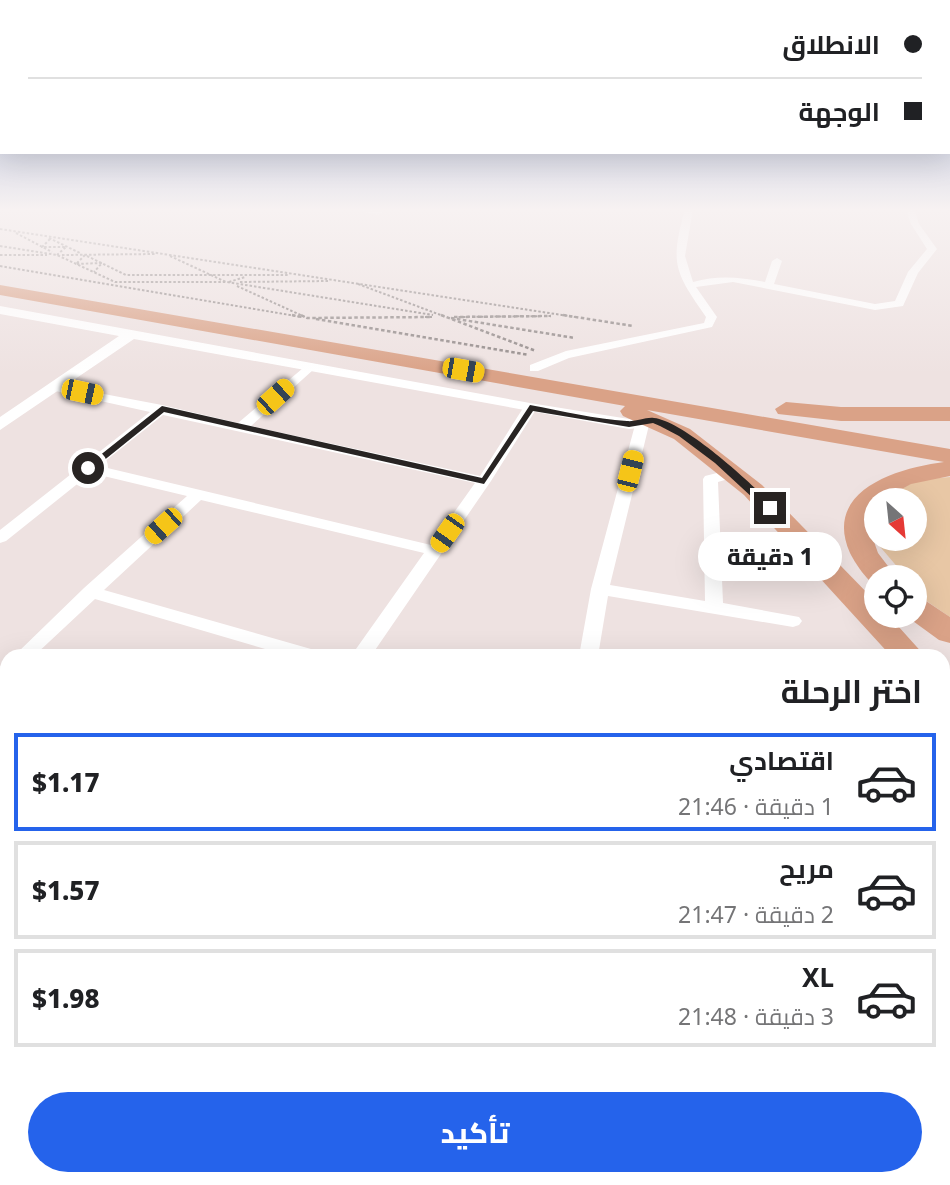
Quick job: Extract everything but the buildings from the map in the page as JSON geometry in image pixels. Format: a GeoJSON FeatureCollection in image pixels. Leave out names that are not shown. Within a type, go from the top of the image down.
{"type":"FeatureCollection","features":[{"type":"Feature","properties":{"kind":"highway"},"geometry":{"type":"LineString","coordinates":[[0,277],[101,289],[950,437]]}},
{"type":"Feature","properties":{"kind":"highway"},"geometry":{"type":"LineString","coordinates":[[0,290],[540,365],[950,456]]}},
{"type":"Feature","properties":{"kind":"highway"},"geometry":{"type":"LineString","coordinates":[[540,365],[597,399],[648,423],[682,434],[733,472],[902,649]]}},
{"type":"Feature","properties":{"kind":"highway"},"geometry":{"type":"LineString","coordinates":[[769,407],[841,414],[950,415]]}},
{"type":"Feature","properties":{"kind":"highway"},"geometry":{"type":"LineString","coordinates":[[875,565],[859,541],[857,514],[872,494],[896,478],[950,469]]}},
{"type":"Feature","properties":{"kind":"highway"},"geometry":{"type":"LineString","coordinates":[[927,616],[950,632]]}},
{"type":"Feature","properties":{"kind":"street"},"geometry":{"type":"LineString","coordinates":[[540,365],[708,325],[712,317],[682,273],[680,264]]}},
{"type":"Feature","properties":{"kind":"street"},"geometry":{"type":"LineString","coordinates":[[768,287],[776,264]]}},
{"type":"Feature","properties":{"kind":"street"},"geometry":{"type":"LineString","coordinates":[[690,286],[722,279],[875,307],[897,305],[919,264]]}},
{"type":"Feature","properties":{"kind":"street"},"geometry":{"type":"LineString","coordinates":[[0,310],[530,408],[648,423],[600,589],[589,649]]}},
{"type":"Feature","properties":{"kind":"street"},"geometry":{"type":"LineString","coordinates":[[0,425],[132,334]]}},
{"type":"Feature","properties":{"kind":"street"},"geometry":{"type":"LineString","coordinates":[[242,427],[309,367]]}},
{"type":"Feature","properties":{"kind":"street"},"geometry":{"type":"LineString","coordinates":[[55,387],[484,481]]}},
{"type":"Feature","properties":{"kind":"street"},"geometry":{"type":"LineString","coordinates":[[366,649],[484,481],[530,408]]}},
{"type":"Feature","properties":{"kind":"street"},"geometry":{"type":"LineString","coordinates":[[0,538],[162,409]]}},
{"type":"Feature","properties":{"kind":"street"},"geometry":{"type":"LineString","coordinates":[[88,468],[435,551]]}},
{"type":"Feature","properties":{"kind":"street"},"geometry":{"type":"LineString","coordinates":[[714,608],[710,479],[733,472]]}},
{"type":"Feature","properties":{"kind":"street"},"geometry":{"type":"LineString","coordinates":[[30,649],[199,493]]}},
{"type":"Feature","properties":{"kind":"street"},"geometry":{"type":"LineString","coordinates":[[600,589],[793,621]]}},
{"type":"Feature","properties":{"kind":"street"},"geometry":{"type":"LineString","coordinates":[[90,592],[287,649]]}},
{"type":"Feature","properties":{"kind":"path"},"geometry":{"type":"LineString","coordinates":[[77,264],[115,282],[341,281]]}},
{"type":"Feature","properties":{"kind":"path"},"geometry":{"type":"LineString","coordinates":[[94,272],[102,264]]}},
{"type":"Feature","properties":{"kind":"path"},"geometry":{"type":"LineString","coordinates":[[103,264],[126,275],[300,275]]}},
{"type":"Feature","properties":{"kind":"path"},"geometry":{"type":"LineString","coordinates":[[189,264],[307,318],[565,316]]}},
{"type":"Feature","properties":{"kind":"path"},"geometry":{"type":"LineString","coordinates":[[231,264],[639,327]]}},
{"type":"Feature","properties":{"kind":"path"},"geometry":{"type":"LineString","coordinates":[[0,266],[101,289],[307,318],[540,365]]}},
{"type":"Feature","properties":{"kind":"path"},"geometry":{"type":"LineString","coordinates":[[151,282],[176,276],[190,282],[214,275]]}},
{"type":"Feature","properties":{"kind":"path"},"geometry":{"type":"LineString","coordinates":[[227,282],[251,275],[265,282],[286,275]]}},
{"type":"Feature","properties":{"kind":"path"},"geometry":{"type":"LineString","coordinates":[[101,289],[115,282]]}},
{"type":"Feature","properties":{"kind":"path"},"geometry":{"type":"LineString","coordinates":[[227,282],[575,338]]}},
{"type":"Feature","properties":{"kind":"path"},"geometry":{"type":"LineString","coordinates":[[358,284],[526,349],[540,365]]}},
{"type":"Feature","properties":{"kind":"shaded area"},"geometry":{"type":"Polygon","coordinates":[[[950,477],[950,617],[927,601],[927,565],[896,565],[884,551],[928,551],[928,488],[903,488],[917,480],[950,477]]]}},
{"type":"Feature","properties":{"kind":"route"},"geometry":{"type":"LineString","coordinates":[[88,468],[162,409],[484,481],[530,408],[629,424],[642,425],[654,421],[663,424],[682,434],[719,461],[770,508]]}}]}
